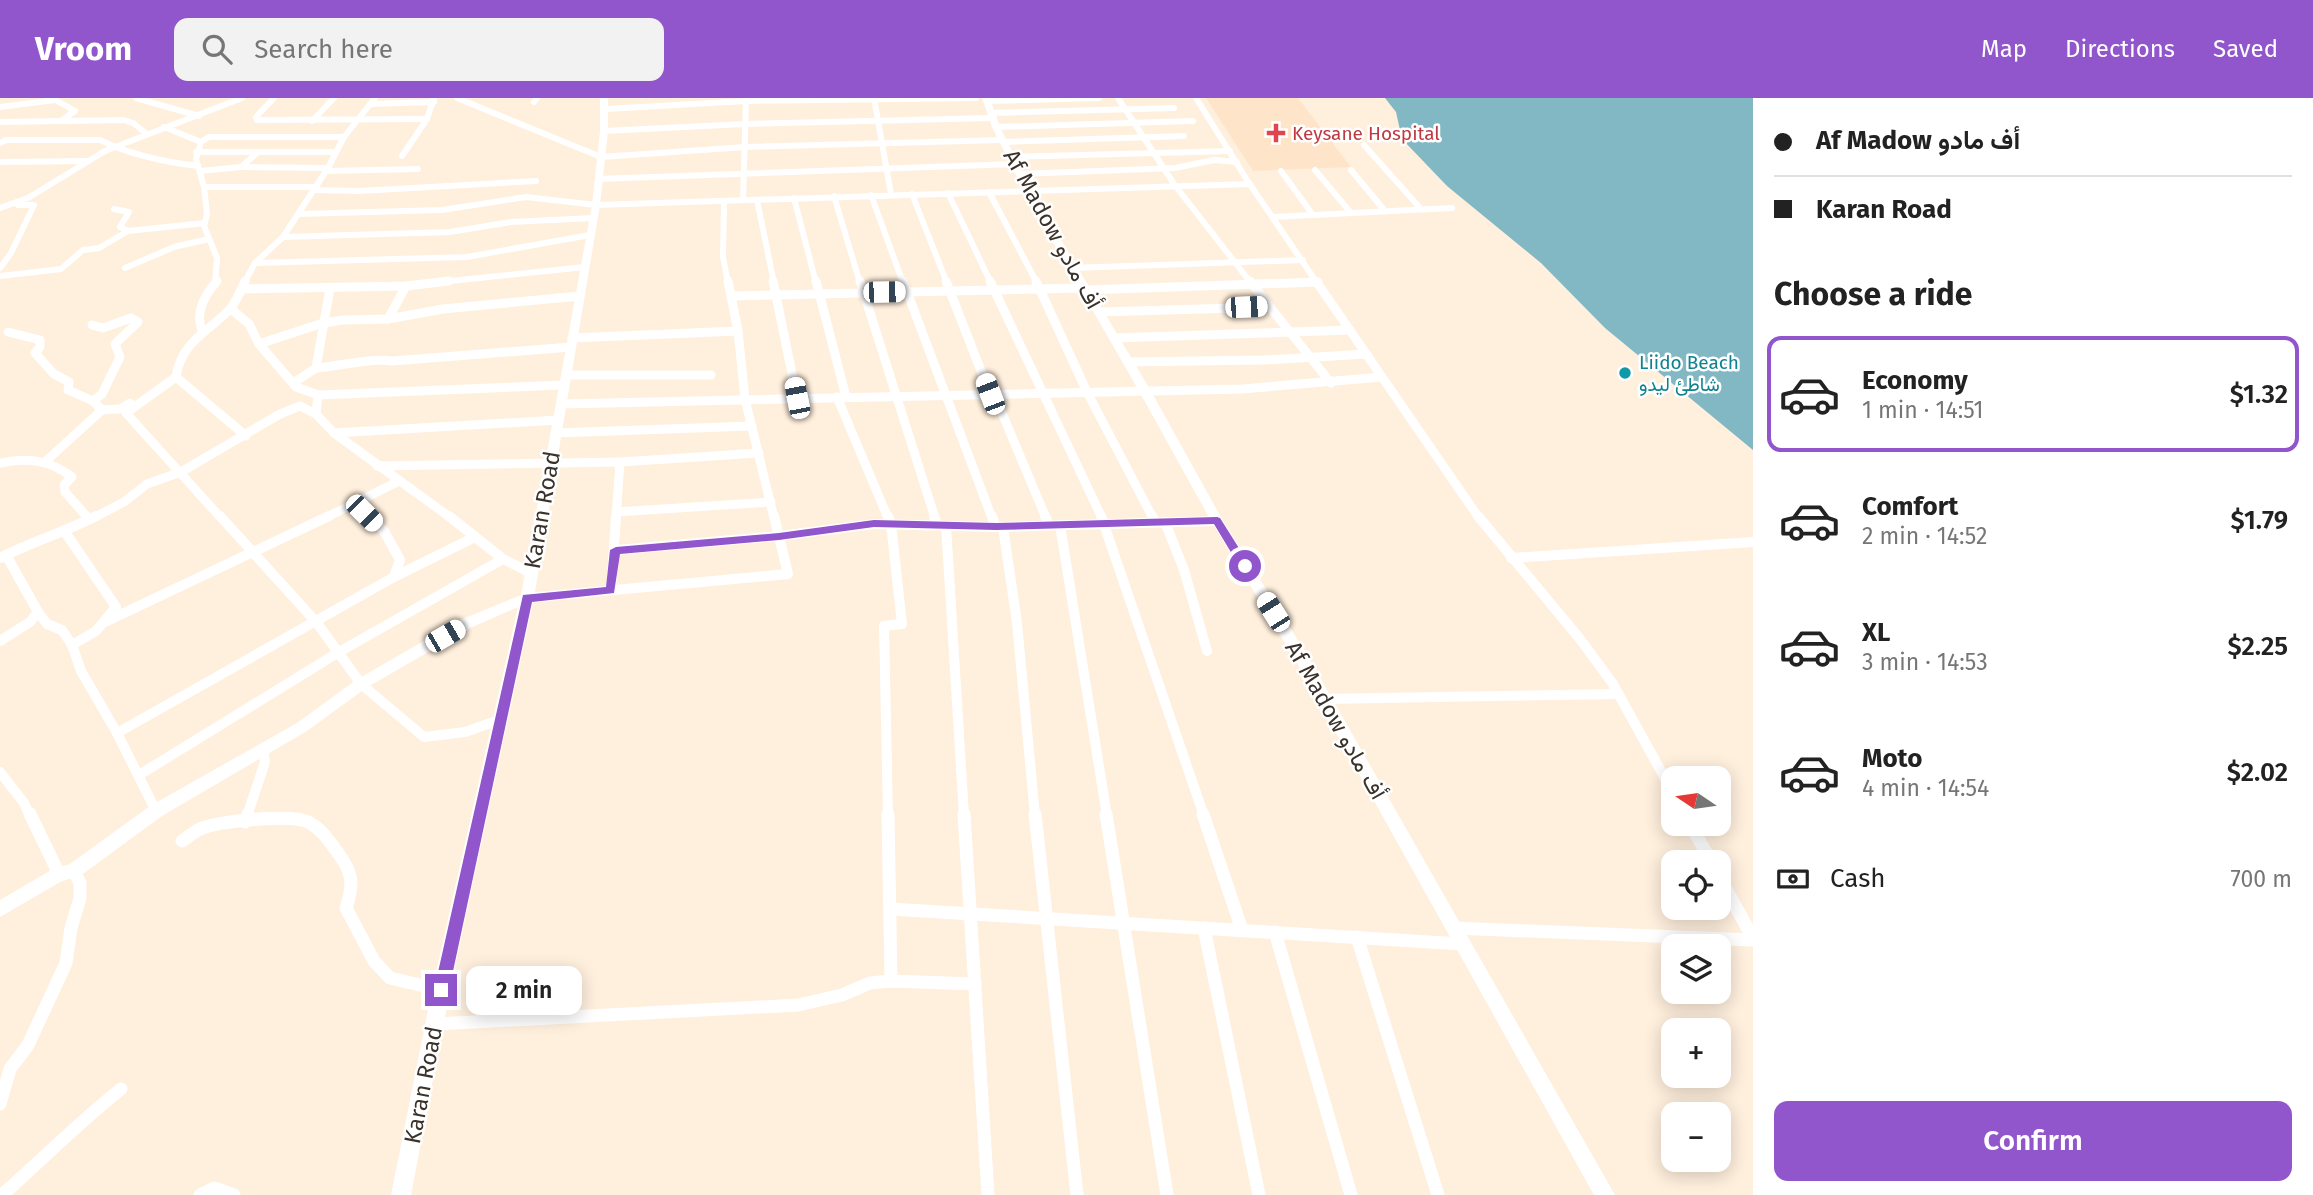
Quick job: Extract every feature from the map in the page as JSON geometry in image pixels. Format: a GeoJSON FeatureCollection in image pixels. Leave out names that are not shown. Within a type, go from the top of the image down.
{"type":"FeatureCollection","features":[{"type":"Feature","properties":{"kind":"street"},"geometry":{"type":"LineString","coordinates":[[136,98],[199,116]]}},
{"type":"Feature","properties":{"kind":"street"},"geometry":{"type":"LineString","coordinates":[[15,205],[114,147],[242,98]]}},
{"type":"Feature","properties":{"kind":"street"},"geometry":{"type":"LineString","coordinates":[[274,98],[257,120],[426,119]]}},
{"type":"Feature","properties":{"kind":"street"},"geometry":{"type":"LineString","coordinates":[[312,121],[334,98]]}},
{"type":"Feature","properties":{"kind":"street"},"geometry":{"type":"LineString","coordinates":[[457,98],[472,101],[601,157],[745,147],[1184,135]]}},
{"type":"Feature","properties":{"kind":"street","name":"Karan Road"},"geometry":{"type":"LineString","coordinates":[[401,1195],[441,990],[527,598],[596,205],[606,109],[604,98]]}},
{"type":"Feature","properties":{"kind":"street"},"geometry":{"type":"LineString","coordinates":[[606,109],[746,100],[976,98]]}},
{"type":"Feature","properties":{"kind":"street"},"geometry":{"type":"LineString","coordinates":[[987,100],[1099,98]]}},
{"type":"Feature","properties":{"kind":"street"},"geometry":{"type":"LineString","coordinates":[[1118,98],[1175,186],[1331,383]]}},
{"type":"Feature","properties":{"kind":"street"},"geometry":{"type":"LineString","coordinates":[[1196,98],[1250,184],[1443,467],[1511,558],[1580,639],[1618,694],[1661,771]]}},
{"type":"Feature","properties":{"kind":"street"},"geometry":{"type":"LineString","coordinates":[[0,107],[53,99],[75,111],[61,121]]}},
{"type":"Feature","properties":{"kind":"street"},"geometry":{"type":"LineString","coordinates":[[875,99],[891,194]]}},
{"type":"Feature","properties":{"kind":"street"},"geometry":{"type":"LineString","coordinates":[[46,461],[102,410],[120,410],[151,397],[176,377],[178,364],[202,331],[231,309],[255,263],[283,237],[327,170],[344,136],[373,101],[434,100],[426,119],[402,156]]}},
{"type":"Feature","properties":{"kind":"street"},"geometry":{"type":"LineString","coordinates":[[743,200],[746,100]]}},
{"type":"Feature","properties":{"kind":"street","name":"Af Madow أف مادو"},"geometry":{"type":"LineString","coordinates":[[987,100],[1012,161],[1028,191],[1145,391],[1217,521],[1324,699],[1605,1195]]}},
{"type":"Feature","properties":{"kind":"street"},"geometry":{"type":"LineString","coordinates":[[994,119],[1174,108]]}},
{"type":"Feature","properties":{"kind":"street"},"geometry":{"type":"LineString","coordinates":[[604,131],[878,120],[994,119],[1134,123],[1193,121]]}},
{"type":"Feature","properties":{"kind":"street"},"geometry":{"type":"LineString","coordinates":[[0,122],[124,120],[133,123],[147,134]]}},
{"type":"Feature","properties":{"kind":"street"},"geometry":{"type":"LineString","coordinates":[[164,127],[201,142]]}},
{"type":"Feature","properties":{"kind":"street"},"geometry":{"type":"LineString","coordinates":[[202,331],[197,323],[198,316],[210,288],[217,281],[217,258],[205,223],[207,214],[204,187],[196,152],[201,142],[209,137],[344,136]]}},
{"type":"Feature","properties":{"kind":"street"},"geometry":{"type":"LineString","coordinates":[[0,144],[6,140],[92,139],[172,163],[199,168],[418,169]]}},
{"type":"Feature","properties":{"kind":"street"},"geometry":{"type":"LineString","coordinates":[[1364,145],[1421,209]]}},
{"type":"Feature","properties":{"kind":"street"},"geometry":{"type":"LineString","coordinates":[[598,179],[1230,151]]}},
{"type":"Feature","properties":{"kind":"street"},"geometry":{"type":"LineString","coordinates":[[196,152],[334,152]]}},
{"type":"Feature","properties":{"kind":"street"},"geometry":{"type":"LineString","coordinates":[[242,167],[257,153]]}},
{"type":"Feature","properties":{"kind":"street"},"geometry":{"type":"LineString","coordinates":[[1019,174],[1163,168],[1213,160],[1237,162]]}},
{"type":"Feature","properties":{"kind":"street"},"geometry":{"type":"LineString","coordinates":[[0,162],[88,161]]}},
{"type":"Feature","properties":{"kind":"street"},"geometry":{"type":"LineString","coordinates":[[1315,170],[1351,213]]}},
{"type":"Feature","properties":{"kind":"street"},"geometry":{"type":"LineString","coordinates":[[1351,170],[1385,211]]}},
{"type":"Feature","properties":{"kind":"street"},"geometry":{"type":"LineString","coordinates":[[1281,171],[1313,215]]}},
{"type":"Feature","properties":{"kind":"street"},"geometry":{"type":"LineString","coordinates":[[204,187],[359,191],[536,181]]}},
{"type":"Feature","properties":{"kind":"street"},"geometry":{"type":"LineString","coordinates":[[299,214],[442,210],[526,197],[596,205],[1250,184]]}},
{"type":"Feature","properties":{"kind":"street"},"geometry":{"type":"LineString","coordinates":[[989,192],[1039,289],[1087,392],[1184,570],[1207,651]]}},
{"type":"Feature","properties":{"kind":"street"},"geometry":{"type":"LineString","coordinates":[[948,193],[1105,524],[1242,930]]}},
{"type":"Feature","properties":{"kind":"street"},"geometry":{"type":"LineString","coordinates":[[912,194],[992,394],[1055,525],[1124,923],[1167,1195]]}},
{"type":"Feature","properties":{"kind":"street"},"geometry":{"type":"LineString","coordinates":[[871,195],[944,395],[999,527],[1017,623],[1044,918],[1077,1195]]}},
{"type":"Feature","properties":{"kind":"street"},"geometry":{"type":"LineString","coordinates":[[834,196],[894,396],[942,525],[971,914],[988,1195]]}},
{"type":"Feature","properties":{"kind":"street"},"geometry":{"type":"LineString","coordinates":[[794,198],[842,397],[891,524],[902,624],[884,626],[891,981]]}},
{"type":"Feature","properties":{"kind":"street"},"geometry":{"type":"LineString","coordinates":[[757,200],[797,398]]}},
{"type":"Feature","properties":{"kind":"street"},"geometry":{"type":"LineString","coordinates":[[0,909],[66,873],[156,811],[302,727],[361,684],[466,624],[527,598],[788,574],[746,399],[738,331],[723,257],[724,201]]}},
{"type":"Feature","properties":{"kind":"street"},"geometry":{"type":"LineString","coordinates":[[0,208],[34,205],[11,253],[0,268]]}},
{"type":"Feature","properties":{"kind":"street"},"geometry":{"type":"LineString","coordinates":[[1273,217],[1452,208]]}},
{"type":"Feature","properties":{"kind":"street"},"geometry":{"type":"LineString","coordinates":[[114,209],[129,212],[120,227],[128,231]]}},
{"type":"Feature","properties":{"kind":"street"},"geometry":{"type":"LineString","coordinates":[[283,237],[450,232],[511,222],[593,218]]}},
{"type":"Feature","properties":{"kind":"street"},"geometry":{"type":"LineString","coordinates":[[0,276],[61,269],[83,250],[99,248],[128,231],[205,223]]}},
{"type":"Feature","properties":{"kind":"street"},"geometry":{"type":"LineString","coordinates":[[255,263],[467,257],[590,235]]}},
{"type":"Feature","properties":{"kind":"street"},"geometry":{"type":"LineString","coordinates":[[125,268],[174,247],[209,239]]}},
{"type":"Feature","properties":{"kind":"street"},"geometry":{"type":"LineString","coordinates":[[1073,268],[1303,260]]}},
{"type":"Feature","properties":{"kind":"street"},"geometry":{"type":"LineString","coordinates":[[243,289],[406,286],[585,267]]}},
{"type":"Feature","properties":{"kind":"street"},"geometry":{"type":"LineString","coordinates":[[731,296],[1318,282]]}},
{"type":"Feature","properties":{"kind":"street"},"geometry":{"type":"LineString","coordinates":[[388,319],[406,286]]}},
{"type":"Feature","properties":{"kind":"street"},"geometry":{"type":"LineString","coordinates":[[316,368],[330,288]]}},
{"type":"Feature","properties":{"kind":"street"},"geometry":{"type":"LineString","coordinates":[[259,344],[323,323],[343,320],[388,319],[443,309],[580,296]]}},
{"type":"Feature","properties":{"kind":"street"},"geometry":{"type":"LineString","coordinates":[[1099,312],[1270,307]]}},
{"type":"Feature","properties":{"kind":"street"},"geometry":{"type":"LineString","coordinates":[[231,309],[248,324],[259,344],[295,385],[318,395],[565,380],[711,375]]}},
{"type":"Feature","properties":{"kind":"street"},"geometry":{"type":"LineString","coordinates":[[92,325],[100,329],[131,318],[138,322],[114,346],[121,353],[120,357],[102,394],[93,401]]}},
{"type":"Feature","properties":{"kind":"street"},"geometry":{"type":"LineString","coordinates":[[1114,338],[1350,330]]}},
{"type":"Feature","properties":{"kind":"street"},"geometry":{"type":"LineString","coordinates":[[295,385],[316,368],[347,366],[373,359],[392,361],[572,342],[738,331]]}},
{"type":"Feature","properties":{"kind":"street"},"geometry":{"type":"LineString","coordinates":[[8,332],[40,340],[40,347],[35,353],[50,373],[69,382],[68,390],[93,401],[102,410]]}},
{"type":"Feature","properties":{"kind":"street"},"geometry":{"type":"LineString","coordinates":[[1128,362],[1367,354]]}},
{"type":"Feature","properties":{"kind":"street"},"geometry":{"type":"LineString","coordinates":[[176,377],[246,436]]}},
{"type":"Feature","properties":{"kind":"street"},"geometry":{"type":"LineString","coordinates":[[561,404],[1254,389],[1382,377]]}},
{"type":"Feature","properties":{"kind":"street"},"geometry":{"type":"LineString","coordinates":[[291,410],[296,398],[295,385]]}},
{"type":"Feature","properties":{"kind":"street"},"geometry":{"type":"LineString","coordinates":[[316,414],[318,395]]}},
{"type":"Feature","properties":{"kind":"street"},"geometry":{"type":"LineString","coordinates":[[139,400],[126,414],[317,623],[361,684],[424,737],[465,732],[499,720]]}},
{"type":"Feature","properties":{"kind":"street"},"geometry":{"type":"LineString","coordinates":[[156,811],[117,733],[81,671],[72,645],[62,630],[47,624],[3,557],[65,532],[124,502],[147,484],[181,472],[291,410],[307,408],[334,433],[503,559],[531,573]]}},
{"type":"Feature","properties":{"kind":"street"},"geometry":{"type":"LineString","coordinates":[[334,433],[558,420]]}},
{"type":"Feature","properties":{"kind":"street"},"geometry":{"type":"LineString","coordinates":[[555,433],[752,426]]}},
{"type":"Feature","properties":{"kind":"street"},"geometry":{"type":"LineString","coordinates":[[377,466],[620,462],[759,453]]}},
{"type":"Feature","properties":{"kind":"street"},"geometry":{"type":"LineString","coordinates":[[0,463],[33,459],[46,461],[72,477],[64,485],[65,492],[88,518]]}},
{"type":"Feature","properties":{"kind":"street"},"geometry":{"type":"LineString","coordinates":[[611,590],[616,550],[620,462]]}},
{"type":"Feature","properties":{"kind":"street"},"geometry":{"type":"LineString","coordinates":[[72,645],[105,622],[253,554],[399,481]]}},
{"type":"Feature","properties":{"kind":"street"},"geometry":{"type":"LineString","coordinates":[[616,512],[771,502]]}},
{"type":"Feature","properties":{"kind":"street"},"geometry":{"type":"LineString","coordinates":[[353,503],[389,537],[400,560],[394,577]]}},
{"type":"Feature","properties":{"kind":"street"},"geometry":{"type":"LineString","coordinates":[[616,550],[779,536],[874,524],[999,527],[1217,521]]}},
{"type":"Feature","properties":{"kind":"street"},"geometry":{"type":"LineString","coordinates":[[65,532],[110,593],[116,607],[105,622]]}},
{"type":"Feature","properties":{"kind":"street"},"geometry":{"type":"LineString","coordinates":[[117,733],[317,623],[394,577],[475,537]]}},
{"type":"Feature","properties":{"kind":"street"},"geometry":{"type":"LineString","coordinates":[[1511,558],[1753,542]]}},
{"type":"Feature","properties":{"kind":"street"},"geometry":{"type":"LineString","coordinates":[[139,775],[339,652],[503,559]]}},
{"type":"Feature","properties":{"kind":"street"},"geometry":{"type":"LineString","coordinates":[[0,641],[30,622],[38,612]]}},
{"type":"Feature","properties":{"kind":"street"},"geometry":{"type":"LineString","coordinates":[[1324,699],[1618,694]]}},
{"type":"Feature","properties":{"kind":"street"},"geometry":{"type":"LineString","coordinates":[[245,822],[265,762],[263,750]]}},
{"type":"Feature","properties":{"kind":"street"},"geometry":{"type":"LineString","coordinates":[[0,772],[24,803],[66,873],[80,883],[80,898],[66,963],[28,1045],[5,1067],[0,1104]]}},
{"type":"Feature","properties":{"kind":"street"},"geometry":{"type":"LineString","coordinates":[[182,841],[201,828],[279,817],[307,821],[325,834],[352,877],[355,889],[346,908],[374,961],[390,978],[441,990]]}},
{"type":"Feature","properties":{"kind":"street"},"geometry":{"type":"LineString","coordinates":[[1731,899],[1753,939]]}},
{"type":"Feature","properties":{"kind":"street"},"geometry":{"type":"LineString","coordinates":[[890,909],[1462,944]]}},
{"type":"Feature","properties":{"kind":"street"},"geometry":{"type":"LineString","coordinates":[[1204,928],[1259,1195]]}},
{"type":"Feature","properties":{"kind":"street"},"geometry":{"type":"LineString","coordinates":[[1453,928],[1753,939]]}},
{"type":"Feature","properties":{"kind":"street"},"geometry":{"type":"LineString","coordinates":[[1275,932],[1351,1195]]}},
{"type":"Feature","properties":{"kind":"street"},"geometry":{"type":"LineString","coordinates":[[1357,937],[1438,1195]]}},
{"type":"Feature","properties":{"kind":"street"},"geometry":{"type":"LineString","coordinates":[[435,1024],[798,1005],[842,995],[870,983],[891,981],[975,984]]}},
{"type":"Feature","properties":{"kind":"street"},"geometry":{"type":"LineString","coordinates":[[2,1195],[48,1156],[84,1118],[121,1089]]}},
{"type":"Feature","properties":{"kind":"street"},"geometry":{"type":"LineString","coordinates":[[200,1195],[215,1188],[234,1195]]}},
{"type":"Feature","properties":{"kind":"shaded area","name":"Keysane Hospital"},"geometry":{"type":"Polygon","coordinates":[[[1206,98],[1298,98],[1351,167],[1253,171],[1206,98]]]}},
{"type":"Feature","properties":{"kind":"water"},"geometry":{"type":"Polygon","coordinates":[[[1385,98],[1753,98],[1753,450],[1605,328],[1541,263],[1447,186],[1402,139],[1396,112],[1385,98]]]}},
{"type":"Feature","properties":{"kind":"place","name":"Keysane Hospital"},"geometry":{"type":"Point","coordinates":[1276,133]}},
{"type":"Feature","properties":{"kind":"place","name":"Liido Beach شاطئ ليدو"},"geometry":{"type":"Point","coordinates":[1625,373]}},
{"type":"Feature","properties":{"kind":"route"},"geometry":{"type":"LineString","coordinates":[[441,990],[527,598],[611,590],[616,550],[779,536],[874,524],[996,527],[1217,521],[1245,566]]}}]}
